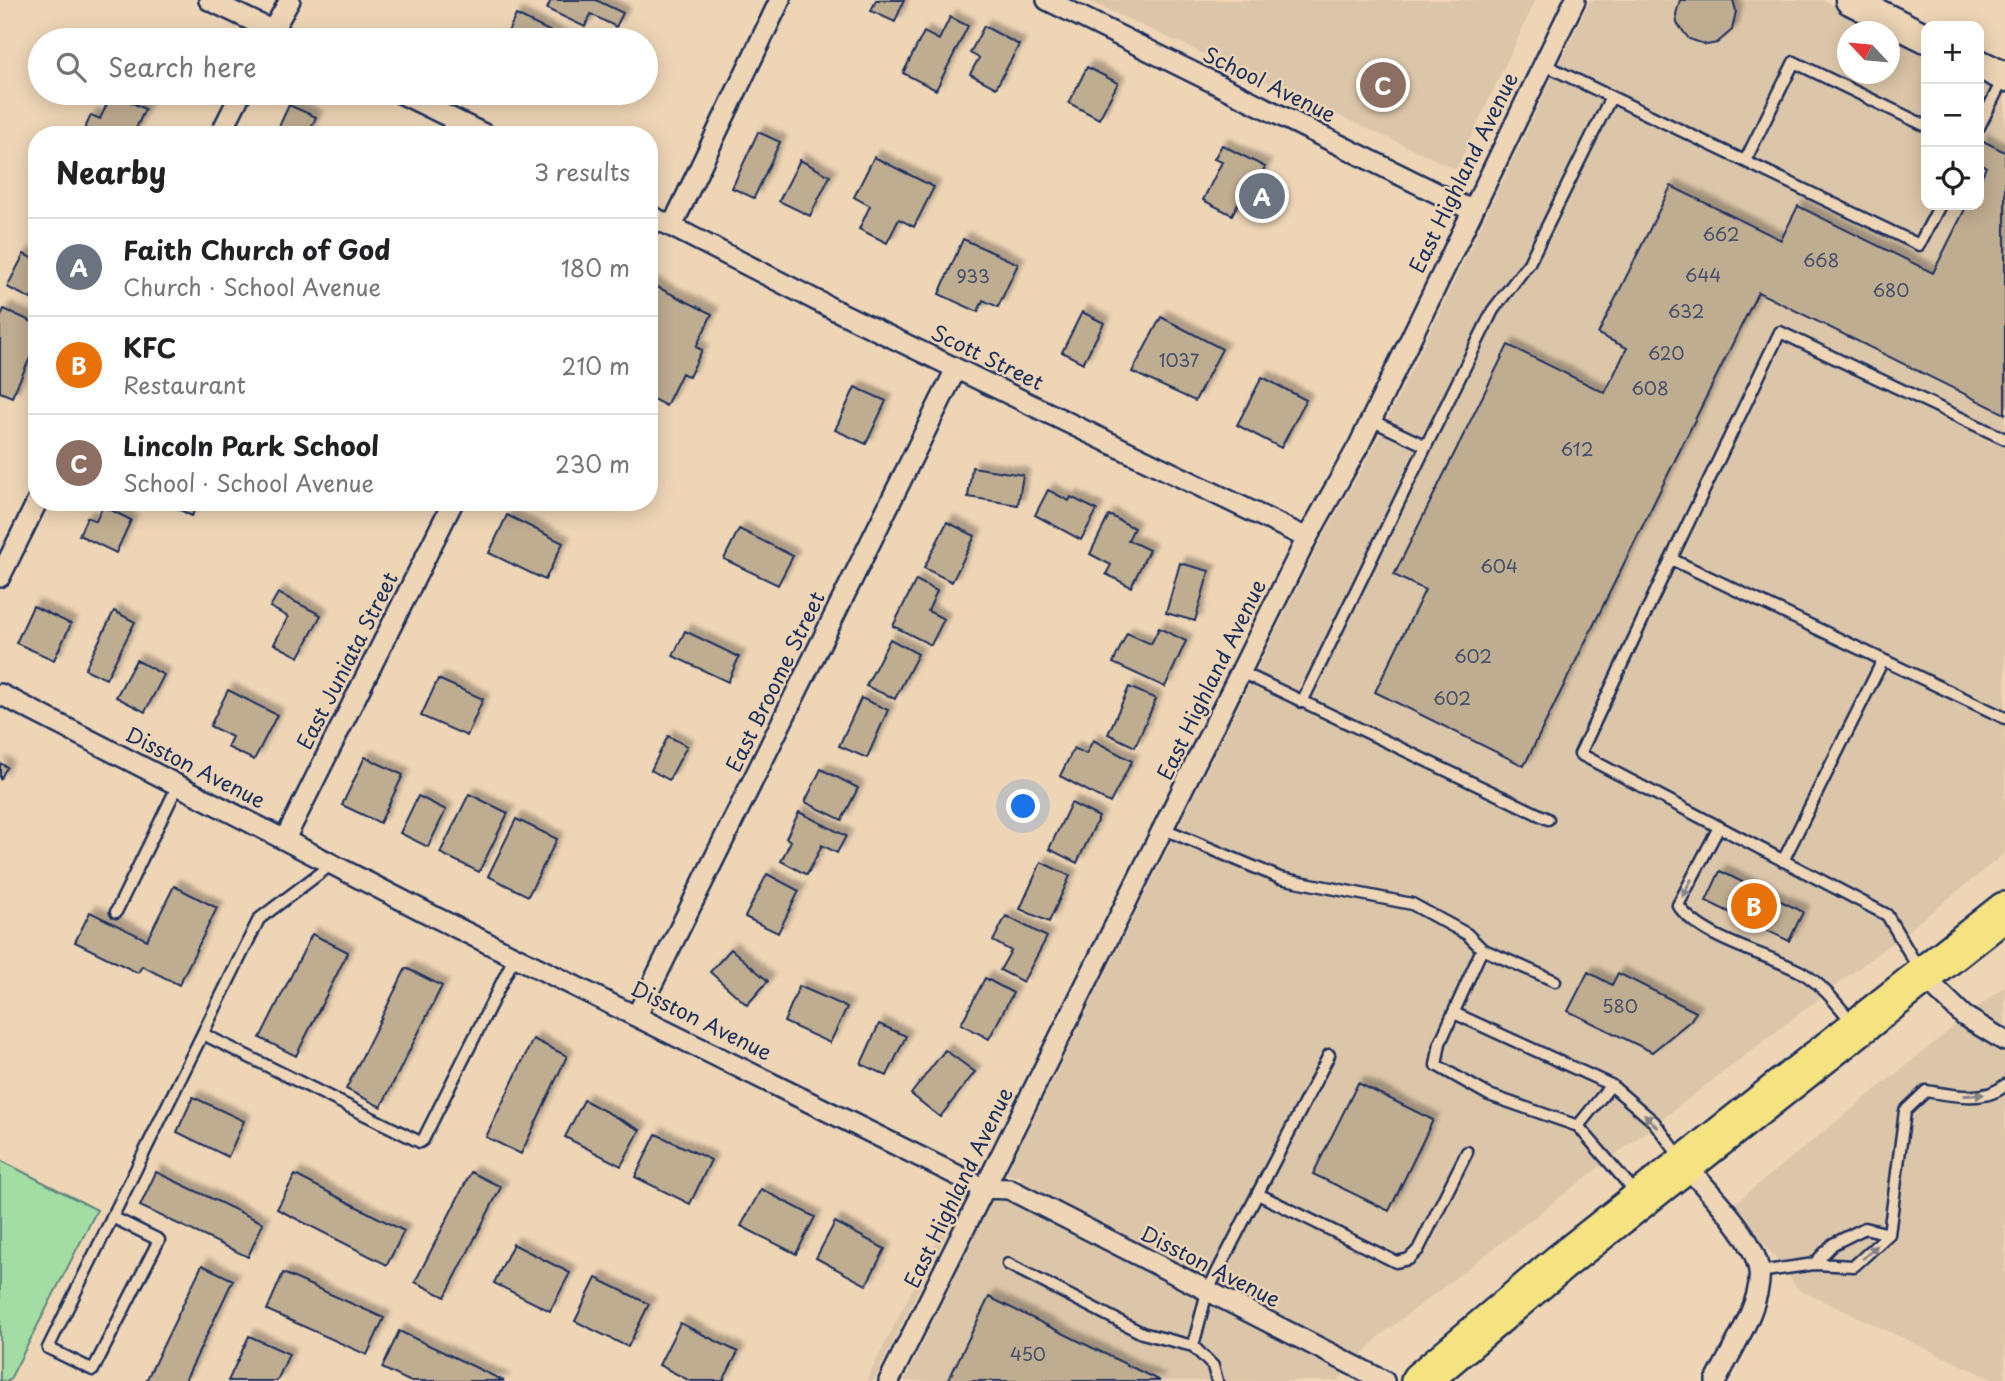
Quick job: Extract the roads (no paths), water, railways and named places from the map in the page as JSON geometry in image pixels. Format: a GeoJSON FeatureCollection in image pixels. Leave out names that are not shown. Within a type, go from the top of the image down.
{"type":"FeatureCollection","features":[{"type":"Feature","properties":{"kind":"highway"},"geometry":{"type":"LineString","coordinates":[[1420,1381],[1641,1199],[2005,911]]}},
{"type":"Feature","properties":{"kind":"street"},"geometry":{"type":"LineString","coordinates":[[209,0],[258,28]]}},
{"type":"Feature","properties":{"kind":"street"},"geometry":{"type":"LineString","coordinates":[[274,28],[290,0]]}},
{"type":"Feature","properties":{"kind":"street"},"geometry":{"type":"LineString","coordinates":[[672,226],[780,0]]}},
{"type":"Feature","properties":{"kind":"street","name":"School Avenue"},"geometry":{"type":"LineString","coordinates":[[1047,0],[1471,210]]}},
{"type":"Feature","properties":{"kind":"street","name":"East Highland Avenue"},"geometry":{"type":"LineString","coordinates":[[889,1381],[1307,538],[1371,419],[1574,0]]}},
{"type":"Feature","properties":{"kind":"street"},"geometry":{"type":"LineString","coordinates":[[1850,0],[1921,36]]}},
{"type":"Feature","properties":{"kind":"street"},"geometry":{"type":"LineString","coordinates":[[1984,66],[2005,77]]}},
{"type":"Feature","properties":{"kind":"street"},"geometry":{"type":"LineString","coordinates":[[224,126],[235,105]]}},
{"type":"Feature","properties":{"kind":"street"},"geometry":{"type":"LineString","coordinates":[[417,105],[447,126]]}},
{"type":"Feature","properties":{"kind":"street","name":"Scott Street"},"geometry":{"type":"LineString","coordinates":[[658,219],[957,369],[1307,538]]}},
{"type":"Feature","properties":{"kind":"street","name":"East Broome Street"},"geometry":{"type":"LineString","coordinates":[[637,1015],[957,369]]}},
{"type":"Feature","properties":{"kind":"street"},"geometry":{"type":"LineString","coordinates":[[0,577],[33,511]]}},
{"type":"Feature","properties":{"kind":"street","name":"East Juniata Street"},"geometry":{"type":"LineString","coordinates":[[285,839],[449,511]]}},
{"type":"Feature","properties":{"kind":"street","name":"Disston Avenue"},"geometry":{"type":"LineString","coordinates":[[0,694],[515,956],[983,1188],[1009,1189],[1384,1381]]}},
{"type":"Feature","properties":{"kind":"street"},"geometry":{"type":"LineString","coordinates":[[1923,976],[1964,1016],[2005,1041]]}},
{"type":"Feature","properties":{"kind":"street"},"geometry":{"type":"LineString","coordinates":[[1685,1164],[1742,1233],[1754,1253],[1759,1272],[1747,1320],[1716,1381]]}},
{"type":"Feature","properties":{"kind":"lane"},"geometry":{"type":"LineString","coordinates":[[1745,161],[1794,62],[1921,124]]}},
{"type":"Feature","properties":{"kind":"lane"},"geometry":{"type":"LineString","coordinates":[[1543,64],[1920,245],[1938,210]]}},
{"type":"Feature","properties":{"kind":"lane"},"geometry":{"type":"LineString","coordinates":[[1984,117],[2005,77]]}},
{"type":"Feature","properties":{"kind":"lane"},"geometry":{"type":"LineString","coordinates":[[1302,702],[1493,310],[1529,263],[1611,97]]}},
{"type":"Feature","properties":{"kind":"lane"},"geometry":{"type":"LineString","coordinates":[[1923,976],[1887,915],[1580,754],[1780,332],[2005,439]]}},
{"type":"Feature","properties":{"kind":"lane"},"geometry":{"type":"LineString","coordinates":[[1371,419],[1426,446]]}},
{"type":"Feature","properties":{"kind":"lane"},"geometry":{"type":"LineString","coordinates":[[1671,559],[2005,718]]}},
{"type":"Feature","properties":{"kind":"lane"},"geometry":{"type":"LineString","coordinates":[[1783,861],[1883,660]]}},
{"type":"Feature","properties":{"kind":"lane"},"geometry":{"type":"LineString","coordinates":[[1241,672],[1548,819]]}},
{"type":"Feature","properties":{"kind":"lane"},"geometry":{"type":"LineString","coordinates":[[117,912],[178,785]]}},
{"type":"Feature","properties":{"kind":"lane"},"geometry":{"type":"LineString","coordinates":[[1718,827],[1678,905],[1684,913],[1723,938],[1803,973],[1829,995],[1857,1028]]}},
{"type":"Feature","properties":{"kind":"lane"},"geometry":{"type":"LineString","coordinates":[[1164,830],[1280,878],[1357,896],[1412,904],[1466,934],[1482,949],[1555,981]]}},
{"type":"Feature","properties":{"kind":"lane"},"geometry":{"type":"LineString","coordinates":[[112,1217],[159,1240],[93,1370],[48,1348],[112,1217],[203,1034],[259,919],[332,864]]}},
{"type":"Feature","properties":{"kind":"lane"},"geometry":{"type":"LineString","coordinates":[[1482,949],[1440,1043],[1436,1065],[1489,1095],[1578,1126],[1641,1199]]}},
{"type":"Feature","properties":{"kind":"lane"},"geometry":{"type":"LineString","coordinates":[[203,1034],[420,1142],[424,1140],[515,956]]}},
{"type":"Feature","properties":{"kind":"lane"},"geometry":{"type":"LineString","coordinates":[[1454,1013],[1611,1085],[1654,1122],[1685,1164]]}},
{"type":"Feature","properties":{"kind":"lane"},"geometry":{"type":"LineString","coordinates":[[1193,1346],[1207,1292],[1329,1055]]}},
{"type":"Feature","properties":{"kind":"lane"},"geometry":{"type":"LineString","coordinates":[[1578,1126],[1611,1085]]}},
{"type":"Feature","properties":{"kind":"lane"},"geometry":{"type":"LineString","coordinates":[[1759,1272],[1814,1264],[1854,1266],[1889,1234],[1905,1111],[1926,1091],[1957,1096],[1997,1093],[2005,1085]]}},
{"type":"Feature","properties":{"kind":"lane"},"geometry":{"type":"LineString","coordinates":[[1258,1194],[1396,1262],[1409,1259],[1418,1250],[1467,1152]]}},
{"type":"Feature","properties":{"kind":"lane"},"geometry":{"type":"LineString","coordinates":[[1814,1264],[1833,1244],[1865,1228],[1889,1234]]}},
{"type":"Feature","properties":{"kind":"lane"},"geometry":{"type":"LineString","coordinates":[[1008,1264],[1142,1333],[1193,1346],[1213,1366],[1217,1381]]}},
{"type":"Feature","properties":{"kind":"place","name":"Lincoln Park School"},"geometry":{"type":"Point","coordinates":[1383,85]}},
{"type":"Feature","properties":{"kind":"place","name":"Faith Church of God"},"geometry":{"type":"Point","coordinates":[1262,196]}},
{"type":"Feature","properties":{"kind":"place","name":"KFC"},"geometry":{"type":"Point","coordinates":[1754,906]}}]}
